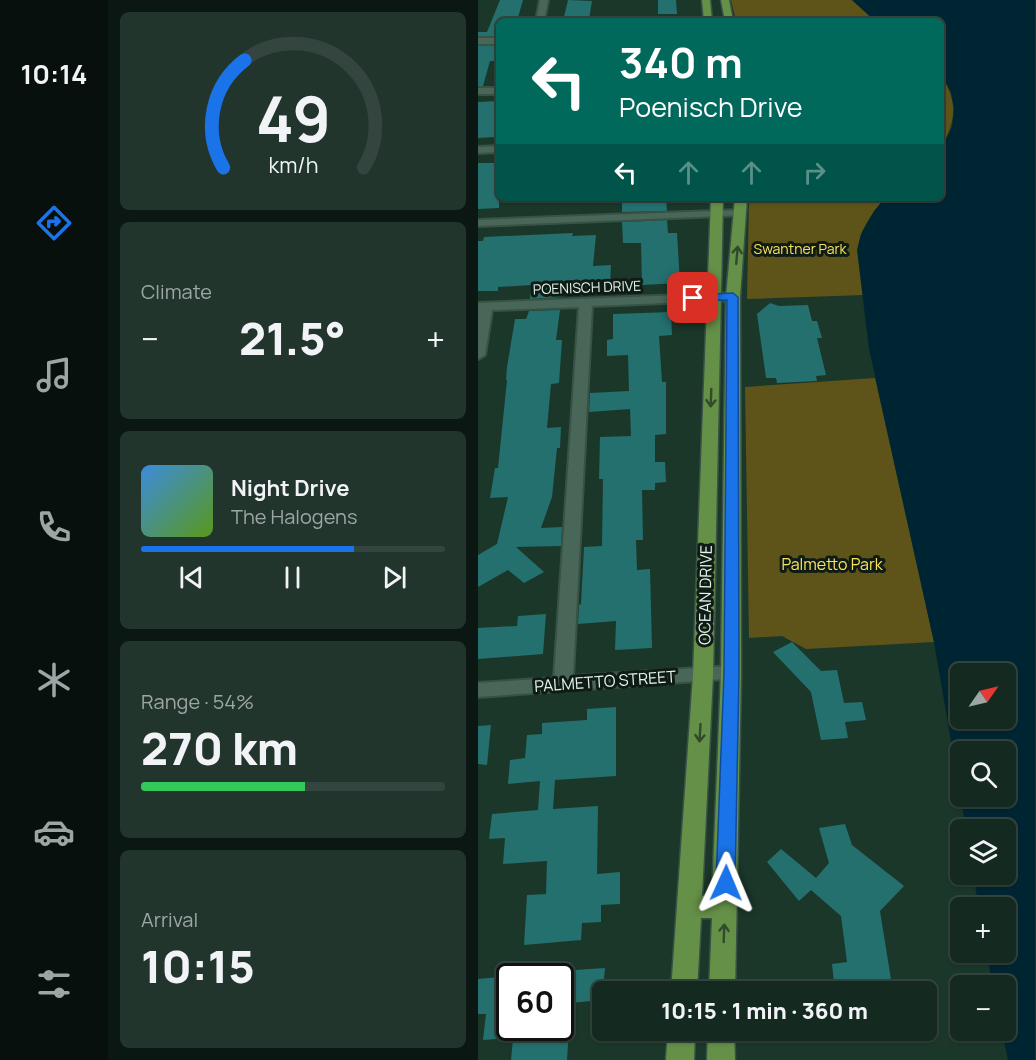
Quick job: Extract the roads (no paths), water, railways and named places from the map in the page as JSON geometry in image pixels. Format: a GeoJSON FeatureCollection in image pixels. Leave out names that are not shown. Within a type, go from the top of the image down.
{"type":"FeatureCollection","features":[{"type":"Feature","properties":{"kind":"main road"},"geometry":{"type":"LineString","coordinates":[[706,0],[708,18]]}},
{"type":"Feature","properties":{"kind":"main road"},"geometry":{"type":"LineString","coordinates":[[724,0],[728,18]]}},
{"type":"Feature","properties":{"kind":"main road","name":"OCEAN DRIVE"},"geometry":{"type":"LineString","coordinates":[[717,201],[724,297],[733,369],[731,673],[722,981]]}},
{"type":"Feature","properties":{"kind":"main road","name":"OCEAN DRIVE"},"geometry":{"type":"LineString","coordinates":[[685,981],[703,675],[712,369],[741,206]]}},
{"type":"Feature","properties":{"kind":"main road"},"geometry":{"type":"LineString","coordinates":[[712,369],[733,369]]}},
{"type":"Feature","properties":{"kind":"main road"},"geometry":{"type":"LineString","coordinates":[[706,552],[732,552]]}},
{"type":"Feature","properties":{"kind":"main road"},"geometry":{"type":"LineString","coordinates":[[696,791],[728,790]]}},
{"type":"Feature","properties":{"kind":"main road"},"geometry":{"type":"LineString","coordinates":[[689,907],[725,907]]}},
{"type":"Feature","properties":{"kind":"main road"},"geometry":{"type":"LineString","coordinates":[[680,1060],[681,1041]]}},
{"type":"Feature","properties":{"kind":"main road"},"geometry":{"type":"LineString","coordinates":[[721,1041],[721,1060]]}},
{"type":"Feature","properties":{"kind":"street"},"geometry":{"type":"LineString","coordinates":[[541,18],[544,0]]}},
{"type":"Feature","properties":{"kind":"street"},"geometry":{"type":"LineString","coordinates":[[478,41],[496,41]]}},
{"type":"Feature","properties":{"kind":"street"},"geometry":{"type":"LineString","coordinates":[[478,91],[496,91]]}},
{"type":"Feature","properties":{"kind":"street"},"geometry":{"type":"LineString","coordinates":[[478,150],[496,149]]}},
{"type":"Feature","properties":{"kind":"street"},"geometry":{"type":"LineString","coordinates":[[478,223],[717,214],[741,206]]}},
{"type":"Feature","properties":{"kind":"street","name":"POENISCH DRIVE"},"geometry":{"type":"LineString","coordinates":[[482,306],[724,297]]}},
{"type":"Feature","properties":{"kind":"street"},"geometry":{"type":"LineString","coordinates":[[563,684],[586,302]]}},
{"type":"Feature","properties":{"kind":"street"},"geometry":{"type":"LineString","coordinates":[[478,356],[482,306]]}},
{"type":"Feature","properties":{"kind":"street","name":"PALMETTO STREET"},"geometry":{"type":"LineString","coordinates":[[478,690],[731,673]]}},
{"type":"Feature","properties":{"kind":"water"},"geometry":{"type":"Polygon","coordinates":[[[852,0],[1035,0],[1035,1060],[1008,1060],[1004,1041],[1016,1041],[1016,975],[990,975],[989,963],[1016,963],[1016,897],[977,897],[975,885],[1016,885],[1016,819],[964,819],[962,807],[1016,807],[1016,741],[951,741],[934,642],[869,349],[857,250],[861,234],[882,201],[944,201],[944,143],[952,127],[954,109],[951,92],[944,80],[944,18],[872,18],[852,0]]]}},
{"type":"Feature","properties":{"kind":"park label","name":"Swantner Park"},"geometry":{"type":"Point","coordinates":[800,248]}},
{"type":"Feature","properties":{"kind":"park label","name":"Palmetto Park"},"geometry":{"type":"Point","coordinates":[832,564]}}]}
